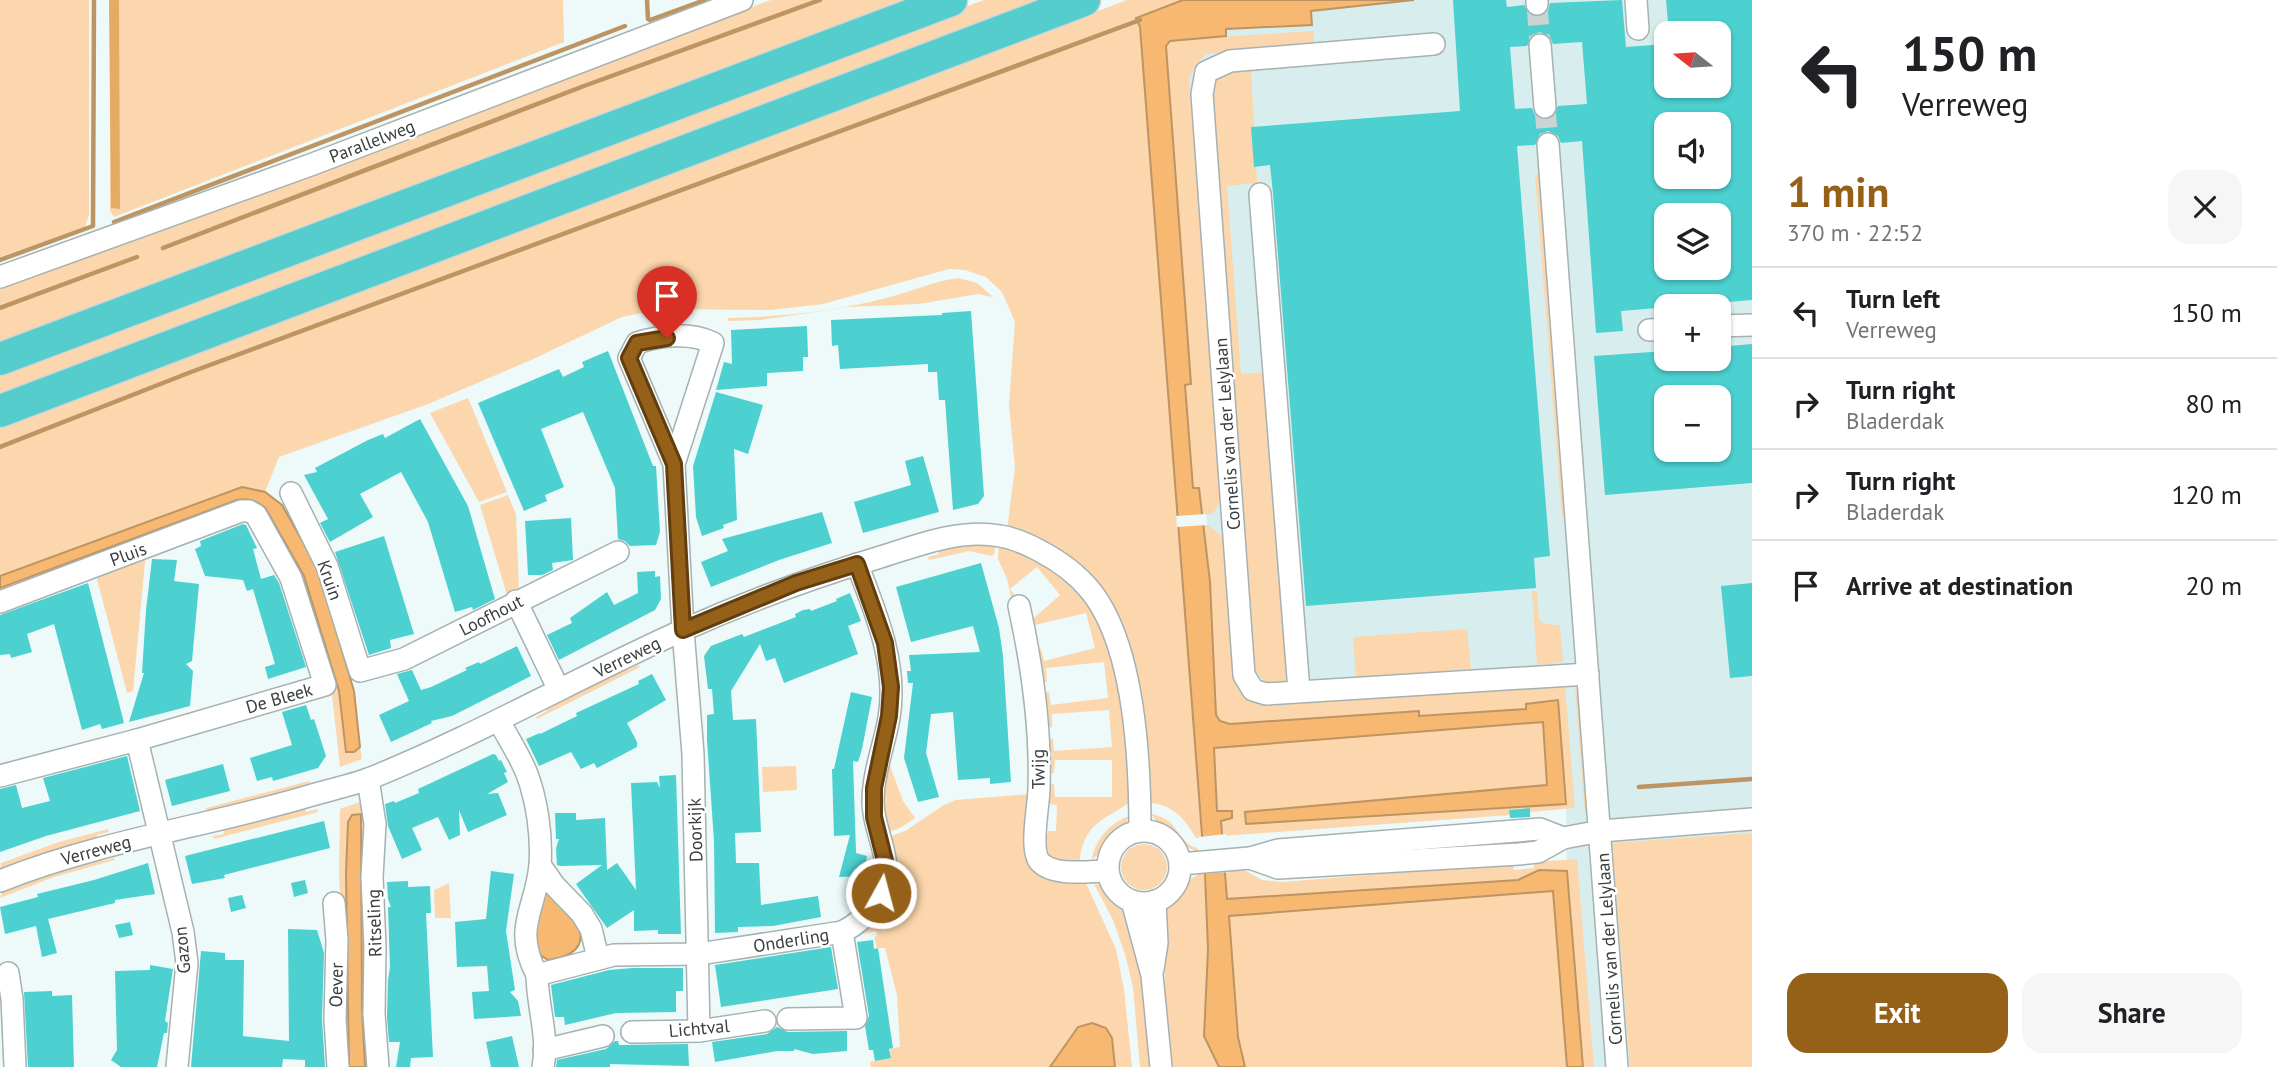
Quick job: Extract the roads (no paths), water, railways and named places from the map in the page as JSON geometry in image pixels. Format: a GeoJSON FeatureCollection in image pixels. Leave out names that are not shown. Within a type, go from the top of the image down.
{"type":"FeatureCollection","features":[{"type":"Feature","properties":{"kind":"highway"},"geometry":{"type":"LineString","coordinates":[[0,359],[951,0]]}},
{"type":"Feature","properties":{"kind":"highway"},"geometry":{"type":"LineString","coordinates":[[0,411],[1084,0]]}},
{"type":"Feature","properties":{"kind":"street","name":"Parallelweg"},"geometry":{"type":"LineString","coordinates":[[0,277],[300,169],[742,0]]}},
{"type":"Feature","properties":{"kind":"street"},"geometry":{"type":"LineString","coordinates":[[1636,0],[1638,29]]}},
{"type":"Feature","properties":{"kind":"street","name":"Cornelis van der Lelylaan"},"geometry":{"type":"LineString","coordinates":[[1434,44],[1230,61],[1206,72],[1202,94],[1244,675],[1253,690],[1266,694],[1588,674]]}},
{"type":"Feature","properties":{"kind":"street"},"geometry":{"type":"LineString","coordinates":[[1540,45],[1545,107]]}},
{"type":"Feature","properties":{"kind":"street","name":"Cornelis van der Lelylaan"},"geometry":{"type":"LineString","coordinates":[[1548,144],[1618,1067]]}},
{"type":"Feature","properties":{"kind":"street"},"geometry":{"type":"LineString","coordinates":[[1260,194],[1299,691]]}},
{"type":"Feature","properties":{"kind":"street"},"geometry":{"type":"LineString","coordinates":[[1731,326],[1752,325]]}},
{"type":"Feature","properties":{"kind":"street"},"geometry":{"type":"LineString","coordinates":[[695,336],[713,343],[674,464],[629,358],[637,343],[695,336]]}},
{"type":"Feature","properties":{"kind":"street","name":"Doorkijk"},"geometry":{"type":"LineString","coordinates":[[674,464],[693,754],[699,1031]]}},
{"type":"Feature","properties":{"kind":"street","name":"Kruin"},"geometry":{"type":"LineString","coordinates":[[291,493],[327,566],[360,671]]}},
{"type":"Feature","properties":{"kind":"street","name":"Pluis"},"geometry":{"type":"LineString","coordinates":[[0,602],[241,511],[249,511],[256,516]]}},
{"type":"Feature","properties":{"kind":"street","name":"De Bleek"},"geometry":{"type":"LineString","coordinates":[[0,776],[137,740],[325,685],[292,578],[256,516]]}},
{"type":"Feature","properties":{"kind":"street","name":"Verreweg"},"geometry":{"type":"LineString","coordinates":[[0,881],[72,855],[252,812],[368,779],[499,721],[683,630],[796,583],[938,541],[962,535],[982,534],[1001,536],[1032,547],[1078,576],[1093,593],[1114,633],[1122,655],[1129,690],[1140,831]]}},
{"type":"Feature","properties":{"kind":"street","name":"Loofhout"},"geometry":{"type":"LineString","coordinates":[[360,671],[404,659],[618,552]]}},
{"type":"Feature","properties":{"kind":"street","name":"Onderling"},"geometry":{"type":"LineString","coordinates":[[537,975],[598,958],[699,954],[842,932],[855,925],[876,904],[881,893],[886,865],[873,803],[876,774],[889,716],[891,687],[885,643],[857,564]]}},
{"type":"Feature","properties":{"kind":"street"},"geometry":{"type":"LineString","coordinates":[[516,601],[559,690]]}},
{"type":"Feature","properties":{"kind":"street","name":"Twijg"},"geometry":{"type":"LineString","coordinates":[[1019,606],[1030,667],[1037,734],[1037,856],[1041,864],[1053,869],[1108,871]]}},
{"type":"Feature","properties":{"kind":"street"},"geometry":{"type":"LineString","coordinates":[[499,721],[527,774],[540,831],[540,865],[526,923],[525,940],[528,959],[537,975],[543,1058],[603,1036]]}},
{"type":"Feature","properties":{"kind":"street"},"geometry":{"type":"LineString","coordinates":[[137,740],[160,835]]}},
{"type":"Feature","properties":{"kind":"street","name":"Ritseling"},"geometry":{"type":"LineString","coordinates":[[368,779],[375,824],[372,877],[374,1014],[378,1067]]}},
{"type":"Feature","properties":{"kind":"street","name":"Cornelis van der Lelylaan"},"geometry":{"type":"LineString","coordinates":[[1190,863],[1240,859],[1278,869],[1506,855],[1538,852],[1563,838],[1601,831],[1752,819]]}},
{"type":"Feature","properties":{"kind":"street"},"geometry":{"type":"LineString","coordinates":[[1140,831],[1157,833],[1167,839],[1190,863],[1174,887],[1165,895],[1144,903],[1132,901],[1122,895],[1114,887],[1108,871],[1110,855],[1115,845],[1124,837],[1140,831]]}},
{"type":"Feature","properties":{"kind":"street","name":"Gazon"},"geometry":{"type":"LineString","coordinates":[[160,835],[183,932],[187,962],[177,1067]]}},
{"type":"Feature","properties":{"kind":"street"},"geometry":{"type":"LineString","coordinates":[[540,865],[554,885],[582,914],[591,929],[598,958]]}},
{"type":"Feature","properties":{"kind":"street"},"geometry":{"type":"LineString","coordinates":[[1132,901],[1152,975],[1161,1067]]}},
{"type":"Feature","properties":{"kind":"street"},"geometry":{"type":"LineString","coordinates":[[1152,975],[1157,943],[1155,901]]}},
{"type":"Feature","properties":{"kind":"street","name":"Oever"},"geometry":{"type":"LineString","coordinates":[[334,903],[338,1067]]}},
{"type":"Feature","properties":{"kind":"street"},"geometry":{"type":"LineString","coordinates":[[788,1019],[856,1018],[842,932]]}},
{"type":"Feature","properties":{"kind":"street"},"geometry":{"type":"LineString","coordinates":[[8,973],[15,1067]]}},
{"type":"Feature","properties":{"kind":"street","name":"Lichtval"},"geometry":{"type":"LineString","coordinates":[[632,1032],[699,1031],[765,1021]]}},
{"type":"Feature","properties":{"kind":"waterway"},"geometry":{"type":"LineString","coordinates":[[0,260],[93,226],[94,0]]}},
{"type":"Feature","properties":{"kind":"waterway"},"geometry":{"type":"LineString","coordinates":[[647,0],[650,20],[705,0]]}},
{"type":"Feature","properties":{"kind":"waterway"},"geometry":{"type":"LineString","coordinates":[[163,248],[584,86],[820,0]]}},
{"type":"Feature","properties":{"kind":"waterway"},"geometry":{"type":"LineString","coordinates":[[0,447],[191,372],[1140,20]]}},
{"type":"Feature","properties":{"kind":"waterway"},"geometry":{"type":"LineString","coordinates":[[114,222],[625,26]]}},
{"type":"Feature","properties":{"kind":"waterway"},"geometry":{"type":"LineString","coordinates":[[0,308],[137,257]]}},
{"type":"Feature","properties":{"kind":"waterway"},"geometry":{"type":"LineString","coordinates":[[1639,787],[1752,779]]}},
{"type":"Feature","properties":{"kind":"tunnel"},"geometry":{"type":"LineString","coordinates":[[1537,4],[1540,45]]}},
{"type":"Feature","properties":{"kind":"tunnel"},"geometry":{"type":"LineString","coordinates":[[1545,107],[1548,144]]}}]}
